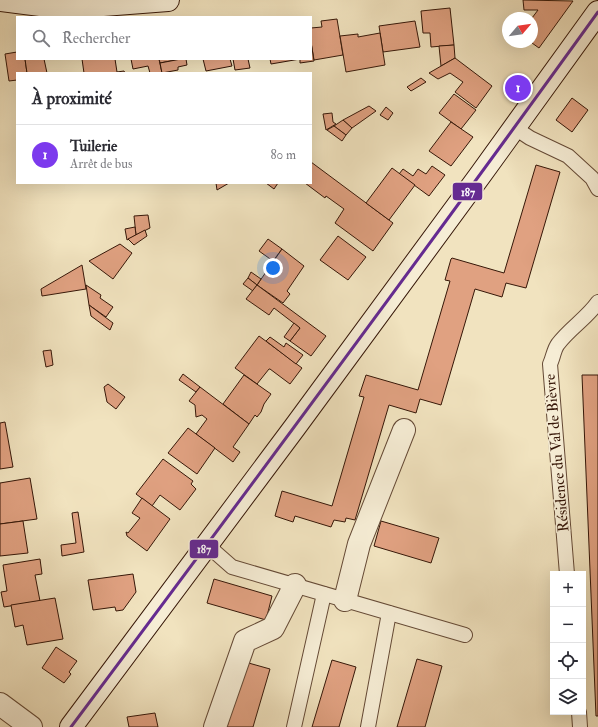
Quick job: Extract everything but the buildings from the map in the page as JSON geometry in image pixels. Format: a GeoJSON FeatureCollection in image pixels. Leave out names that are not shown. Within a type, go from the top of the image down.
{"type":"FeatureCollection","features":[{"type":"Feature","properties":{"kind":"street"},"geometry":{"type":"LineString","coordinates":[[4,1],[71,4],[168,0]]}},
{"type":"Feature","properties":{"kind":"street"},"geometry":{"type":"LineString","coordinates":[[73,726],[515,128],[598,12]]}},
{"type":"Feature","properties":{"kind":"street"},"geometry":{"type":"LineString","coordinates":[[345,600],[359,544],[404,430]]}},
{"type":"Feature","properties":{"kind":"street"},"geometry":{"type":"LineString","coordinates":[[215,727],[245,641],[274,628],[295,585]]}},
{"type":"Feature","properties":{"kind":"street"},"geometry":{"type":"LineString","coordinates":[[0,704],[31,727]]}},
{"type":"Feature","properties":{"kind":"lane"},"geometry":{"type":"LineString","coordinates":[[515,128],[530,138],[568,156],[592,178],[598,189]]}},
{"type":"Feature","properties":{"kind":"lane","name":"Résidence du Val de Bièvre"},"geometry":{"type":"LineString","coordinates":[[567,571],[550,364],[557,345],[572,329],[596,309]]}},
{"type":"Feature","properties":{"kind":"lane"},"geometry":{"type":"LineString","coordinates":[[207,545],[232,567],[465,635]]}},
{"type":"Feature","properties":{"kind":"lane"},"geometry":{"type":"LineString","coordinates":[[294,727],[324,594]]}},
{"type":"Feature","properties":{"kind":"lane"},"geometry":{"type":"LineString","coordinates":[[368,727],[389,613]]}},
{"type":"Feature","properties":{"kind":"lane"},"geometry":{"type":"LineString","coordinates":[[579,715],[580,727]]}},
{"type":"Feature","properties":{"kind":"transit line","name":"187"},"geometry":{"type":"LineString","coordinates":[[71,727],[468,192],[598,12]]}},
{"type":"Feature","properties":{"kind":"place","name":"Tuilerie"},"geometry":{"type":"Point","coordinates":[518,88]}}]}
